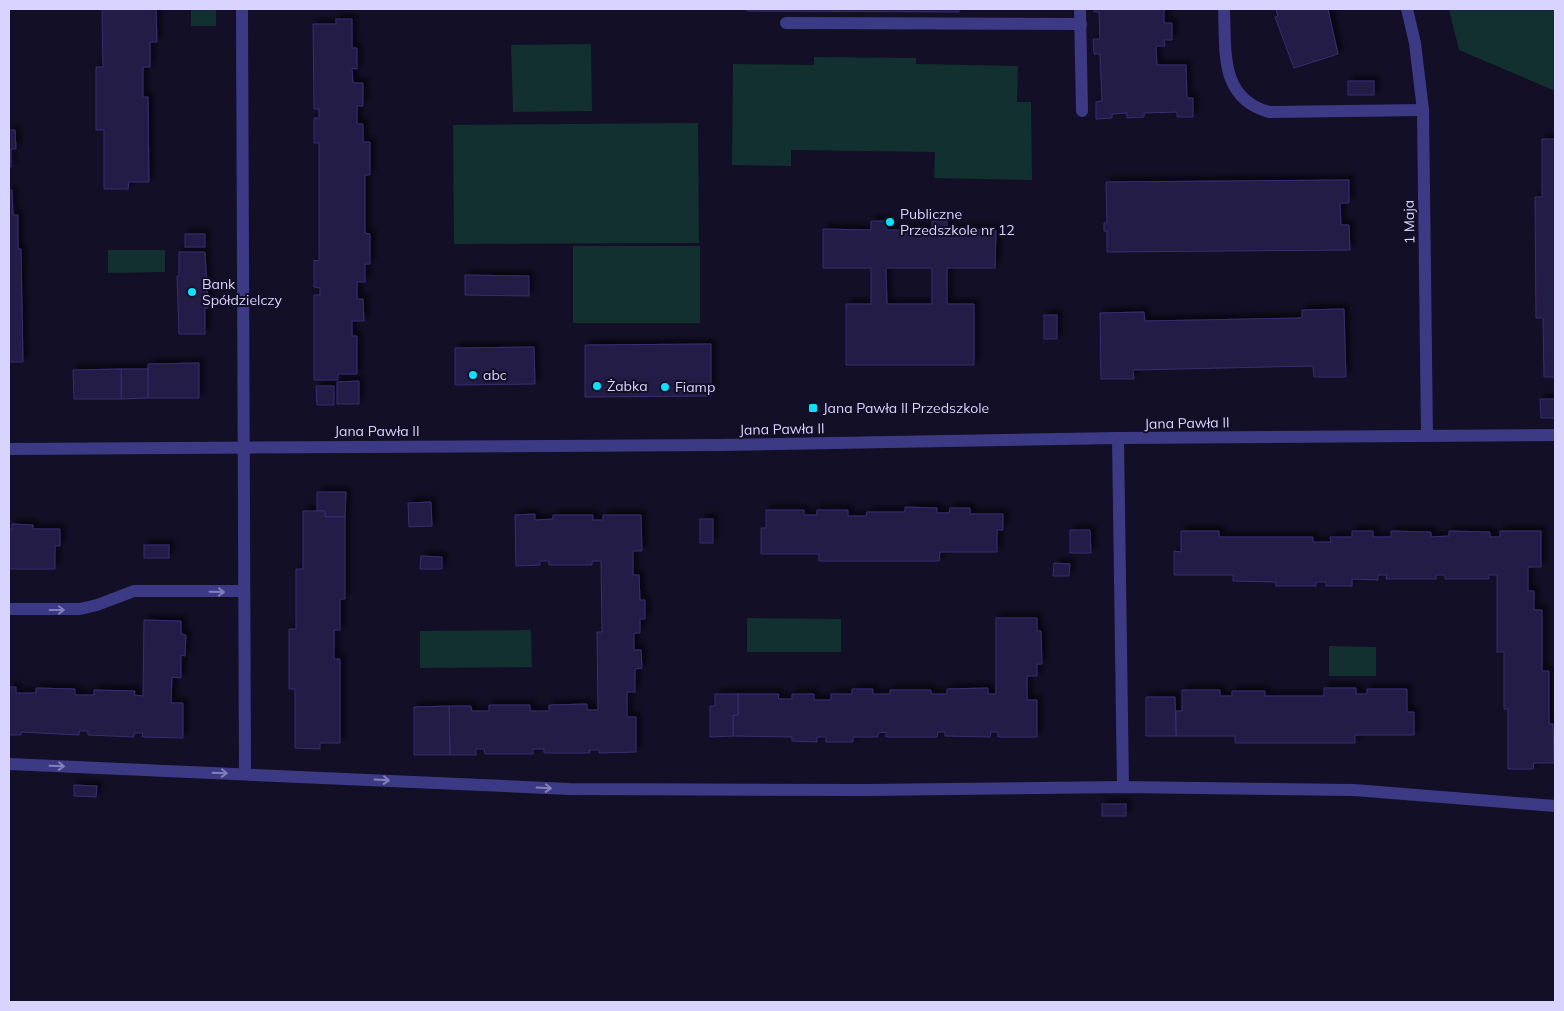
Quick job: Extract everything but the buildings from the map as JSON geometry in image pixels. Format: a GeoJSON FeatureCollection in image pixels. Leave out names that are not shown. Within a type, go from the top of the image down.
{"type":"FeatureCollection","features":[{"type":"Feature","properties":{"kind":"street"},"geometry":{"type":"LineString","coordinates":[[242,9],[245,774]]}},
{"type":"Feature","properties":{"kind":"street"},"geometry":{"type":"LineString","coordinates":[[1080,9],[1082,111]]}},
{"type":"Feature","properties":{"kind":"street"},"geometry":{"type":"LineString","coordinates":[[1224,9],[1227,69],[1236,91],[1250,105],[1269,112],[1423,110]]}},
{"type":"Feature","properties":{"kind":"street","name":"1 Maja"},"geometry":{"type":"LineString","coordinates":[[1407,9],[1415,43],[1423,110],[1427,436]]}},
{"type":"Feature","properties":{"kind":"street"},"geometry":{"type":"LineString","coordinates":[[786,24],[1081,24]]}},
{"type":"Feature","properties":{"kind":"street","name":"Jana Pawła II"},"geometry":{"type":"LineString","coordinates":[[9,449],[720,445],[1118,438],[1555,435]]}},
{"type":"Feature","properties":{"kind":"street"},"geometry":{"type":"LineString","coordinates":[[1118,438],[1123,787]]}},
{"type":"Feature","properties":{"kind":"street"},"geometry":{"type":"LineString","coordinates":[[9,609],[80,608],[96,605],[134,591],[244,591]]}},
{"type":"Feature","properties":{"kind":"street"},"geometry":{"type":"LineString","coordinates":[[9,764],[569,789],[866,790],[1123,787],[1354,790],[1555,806]]}},
{"type":"Feature","properties":{"kind":"green space"},"geometry":{"type":"Polygon","coordinates":[[[191,9],[216,9],[216,26],[191,26],[191,9]]]}},
{"type":"Feature","properties":{"kind":"green space"},"geometry":{"type":"Polygon","coordinates":[[[1449,9],[1555,9],[1555,91],[1459,50],[1449,9]]]}},
{"type":"Feature","properties":{"kind":"green space"},"geometry":{"type":"Polygon","coordinates":[[[591,44],[592,111],[513,112],[511,45],[591,44]]]}},
{"type":"Feature","properties":{"kind":"green space"},"geometry":{"type":"Polygon","coordinates":[[[814,57],[916,58],[916,64],[1018,66],[1017,102],[1031,102],[1032,180],[934,178],[935,152],[791,150],[791,166],[732,165],[733,64],[814,65],[814,57]]]}},
{"type":"Feature","properties":{"kind":"green space"},"geometry":{"type":"Polygon","coordinates":[[[698,123],[699,243],[454,244],[453,125],[698,123]]]}},
{"type":"Feature","properties":{"kind":"green space"},"geometry":{"type":"Polygon","coordinates":[[[573,246],[700,246],[700,323],[573,323],[573,246]]]}},
{"type":"Feature","properties":{"kind":"green space"},"geometry":{"type":"Polygon","coordinates":[[[108,250],[165,250],[165,272],[108,273],[108,250]]]}},
{"type":"Feature","properties":{"kind":"green space"},"geometry":{"type":"Polygon","coordinates":[[[747,618],[841,619],[841,652],[747,652],[747,618]]]}},
{"type":"Feature","properties":{"kind":"green space"},"geometry":{"type":"Polygon","coordinates":[[[531,630],[532,667],[420,668],[420,631],[531,630]]]}},
{"type":"Feature","properties":{"kind":"green space"},"geometry":{"type":"Polygon","coordinates":[[[1329,646],[1376,647],[1376,676],[1329,676],[1329,646]]]}},
{"type":"Feature","properties":{"kind":"place","name":"Publiczne Przedszkole nr 12"},"geometry":{"type":"Point","coordinates":[890,222]}},
{"type":"Feature","properties":{"kind":"place","name":"Bank Spółdzielczy"},"geometry":{"type":"Point","coordinates":[192,292]}},
{"type":"Feature","properties":{"kind":"place","name":"abc"},"geometry":{"type":"Point","coordinates":[473,375]}},
{"type":"Feature","properties":{"kind":"place","name":"Żabka"},"geometry":{"type":"Point","coordinates":[597,386]}},
{"type":"Feature","properties":{"kind":"place","name":"Fiamp"},"geometry":{"type":"Point","coordinates":[665,387]}},
{"type":"Feature","properties":{"kind":"place","name":"Jana Pawła II Przedszkole"},"geometry":{"type":"Point","coordinates":[813,408]}}]}
